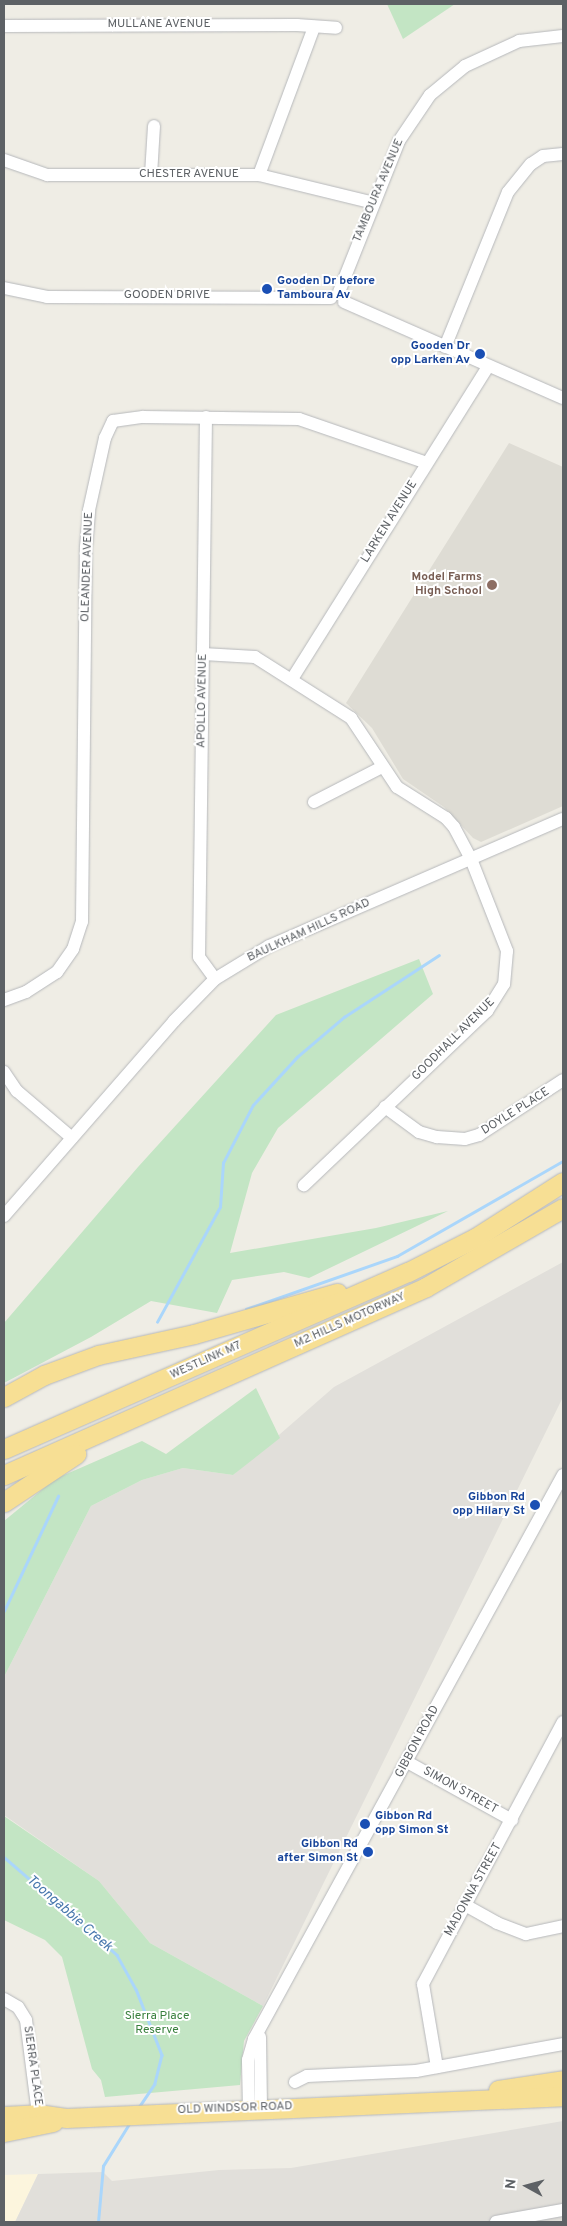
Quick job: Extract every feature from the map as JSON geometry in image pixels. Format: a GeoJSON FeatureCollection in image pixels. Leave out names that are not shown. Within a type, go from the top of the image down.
{"type":"FeatureCollection","features":[{"type":"Feature","properties":{"kind":"highway"},"geometry":{"type":"LineString","coordinates":[[4,1397],[44,1375],[98,1355],[255,1317],[408,1272],[475,1238],[563,1182]]}},
{"type":"Feature","properties":{"kind":"highway","name":"M2 HILLS MOTORWAY"},"geometry":{"type":"LineString","coordinates":[[129,1420],[426,1287],[563,1208]]}},
{"type":"Feature","properties":{"kind":"highway","name":"WESTLINK M7"},"geometry":{"type":"LineString","coordinates":[[4,1449],[408,1272]]}},
{"type":"Feature","properties":{"kind":"highway"},"geometry":{"type":"LineString","coordinates":[[4,1475],[129,1420]]}},
{"type":"Feature","properties":{"kind":"highway"},"geometry":{"type":"LineString","coordinates":[[4,1502],[69,1458],[107,1438],[129,1420]]}},
{"type":"Feature","properties":{"kind":"highway","name":"OLD WINDSOR ROAD"},"geometry":{"type":"LineString","coordinates":[[405,2103],[563,2080]]}},
{"type":"Feature","properties":{"kind":"highway","name":"OLD WINDSOR ROAD"},"geometry":{"type":"LineString","coordinates":[[4,2132],[66,2118],[112,2113],[563,2096]]}},
{"type":"Feature","properties":{"kind":"highway","name":"OLD WINDSOR ROAD"},"geometry":{"type":"LineString","coordinates":[[4,2116],[38,2114],[66,2118]]}},
{"type":"Feature","properties":{"kind":"street","name":"MULLANE AVENUE"},"geometry":{"type":"LineString","coordinates":[[4,26],[336,28]]}},
{"type":"Feature","properties":{"kind":"street"},"geometry":{"type":"LineString","coordinates":[[259,175],[314,27]]}},
{"type":"Feature","properties":{"kind":"street","name":"TAMBOURA AVENUE"},"geometry":{"type":"LineString","coordinates":[[338,297],[399,141],[430,95],[465,66],[519,41],[563,36]]}},
{"type":"Feature","properties":{"kind":"street"},"geometry":{"type":"LineString","coordinates":[[151,175],[154,126]]}},
{"type":"Feature","properties":{"kind":"street"},"geometry":{"type":"LineString","coordinates":[[445,347],[508,192],[531,164],[543,156],[563,154]]}},
{"type":"Feature","properties":{"kind":"street","name":"CHESTER AVENUE"},"geometry":{"type":"LineString","coordinates":[[4,160],[47,175],[259,175],[374,203]]}},
{"type":"Feature","properties":{"kind":"street","name":"GOODEN DRIVE"},"geometry":{"type":"LineString","coordinates":[[4,288],[47,296],[338,297],[445,347],[563,398]]}},
{"type":"Feature","properties":{"kind":"street","name":"LARKEN AVENUE"},"geometry":{"type":"LineString","coordinates":[[292,679],[488,366]]}},
{"type":"Feature","properties":{"kind":"street","name":"OLEANDER AVENUE"},"geometry":{"type":"LineString","coordinates":[[4,1000],[26,992],[58,972],[73,949],[82,922],[86,547],[89,510],[105,438],[113,421],[119,418],[206,417],[299,419],[427,463]]}},
{"type":"Feature","properties":{"kind":"street","name":"APOLLO AVENUE"},"geometry":{"type":"LineString","coordinates":[[206,417],[199,957],[215,979]]}},
{"type":"Feature","properties":{"kind":"street","name":"GOODHALL AVENUE"},"geometry":{"type":"LineString","coordinates":[[204,654],[255,657],[352,718],[367,737],[382,767],[404,793],[446,818],[471,859],[507,951],[504,984],[487,1011],[304,1185]]}},
{"type":"Feature","properties":{"kind":"street"},"geometry":{"type":"LineString","coordinates":[[314,802],[382,767]]}},
{"type":"Feature","properties":{"kind":"street","name":"BAULKHAM HILLS ROAD"},"geometry":{"type":"LineString","coordinates":[[4,1216],[215,979],[269,946],[471,859],[562,823]]}},
{"type":"Feature","properties":{"kind":"street"},"geometry":{"type":"LineString","coordinates":[[4,1072],[17,1091],[72,1138]]}},
{"type":"Feature","properties":{"kind":"street","name":"DOYLE PLACE"},"geometry":{"type":"LineString","coordinates":[[385,1107],[420,1132],[446,1139],[465,1139],[479,1135],[563,1080]]}},
{"type":"Feature","properties":{"kind":"street","name":"GIBBON ROAD"},"geometry":{"type":"LineString","coordinates":[[255,2109],[258,2043],[271,2010],[407,1762],[559,1492],[563,1475]]}},
{"type":"Feature","properties":{"kind":"street","name":"MADONNA STREET"},"geometry":{"type":"LineString","coordinates":[[437,2067],[424,1984],[563,1722]]}},
{"type":"Feature","properties":{"kind":"street","name":"SIMON STREET"},"geometry":{"type":"LineString","coordinates":[[407,1762],[512,1820]]}},
{"type":"Feature","properties":{"kind":"street"},"geometry":{"type":"LineString","coordinates":[[465,1905],[505,1927],[526,1934],[563,1926]]}},
{"type":"Feature","properties":{"kind":"street","name":"SIERRA PLACE"},"geometry":{"type":"LineString","coordinates":[[4,1999],[18,2007],[26,2020],[38,2114]]}},
{"type":"Feature","properties":{"kind":"street","name":"OLD WINDSOR ROAD"},"geometry":{"type":"LineString","coordinates":[[295,2082],[307,2076],[398,2072],[437,2067],[563,2044]]}},
{"type":"Feature","properties":{"kind":"street"},"geometry":{"type":"LineString","coordinates":[[496,2222],[563,2210]]}},
{"type":"Feature","properties":{"kind":"shaded area","name":"Model Farms High School"},"geometry":{"type":"Polygon","coordinates":[[[509,443],[563,467],[563,806],[481,842],[473,838],[444,807],[403,779],[372,728],[346,703],[509,443]]]}},
{"type":"Feature","properties":{"kind":"shaded area"},"geometry":{"type":"Polygon","coordinates":[[[563,1262],[563,1397],[263,2006],[150,1943],[99,1881],[4,1815],[4,1677],[91,1506],[142,1480],[183,1468],[233,1475],[334,1387],[563,1262]]]}},
{"type":"Feature","properties":{"kind":"shaded area"},"geometry":{"type":"Polygon","coordinates":[[[563,2121],[563,2222],[15,2222],[38,2174],[103,2172],[112,2181],[219,2170],[291,2168],[563,2121]]]}},
{"type":"Feature","properties":{"kind":"shaded area"},"geometry":{"type":"Polygon","coordinates":[[[38,2174],[15,2222],[4,2222],[4,2175],[38,2174]]]}},
{"type":"Feature","properties":{"kind":"green space"},"geometry":{"type":"Polygon","coordinates":[[[387,4],[455,4],[403,39],[387,4]]]}},
{"type":"Feature","properties":{"kind":"green space"},"geometry":{"type":"Polygon","coordinates":[[[419,959],[433,994],[278,1128],[252,1173],[230,1253],[376,1228],[448,1211],[309,1278],[284,1272],[232,1280],[217,1313],[151,1301],[91,1337],[4,1383],[4,1323],[138,1167],[276,1015],[419,959]]]}},
{"type":"Feature","properties":{"kind":"green space"},"geometry":{"type":"Polygon","coordinates":[[[256,1388],[280,1438],[233,1475],[183,1468],[142,1480],[91,1506],[4,1677],[4,1521],[55,1479],[142,1441],[166,1454],[256,1388]]]}},
{"type":"Feature","properties":{"kind":"green space","name":"Sierra Place Reserve"},"geometry":{"type":"Polygon","coordinates":[[[4,1816],[99,1881],[150,1943],[263,2006],[244,2041],[240,2085],[105,2097],[101,2080],[92,2069],[62,1957],[45,1940],[4,1920],[4,1816]]]}},
{"type":"Feature","properties":{"kind":"waterway"},"geometry":{"type":"LineString","coordinates":[[157,1322],[220,1207],[223,1163],[253,1105],[297,1057],[344,1017],[439,955]]}},
{"type":"Feature","properties":{"kind":"waterway"},"geometry":{"type":"LineString","coordinates":[[246,1309],[397,1256],[563,1161]]}},
{"type":"Feature","properties":{"kind":"waterway"},"geometry":{"type":"LineString","coordinates":[[4,1611],[58,1496]]}},
{"type":"Feature","properties":{"kind":"waterway","name":"Toongabbie Creek"},"geometry":{"type":"LineString","coordinates":[[4,1857],[117,1955],[136,1989],[162,2055],[155,2084],[140,2106]]}},
{"type":"Feature","properties":{"kind":"waterway","name":"Toongabbie Creek"},"geometry":{"type":"LineString","coordinates":[[98,2222],[103,2166],[129,2124]]}},
{"type":"Feature","properties":{"kind":"place","name":"Gooden Dr before Tamboura Av"},"geometry":{"type":"Point","coordinates":[267,289]}},
{"type":"Feature","properties":{"kind":"place","name":"Gooden Dr opp Larken Av"},"geometry":{"type":"Point","coordinates":[480,354]}},
{"type":"Feature","properties":{"kind":"place","name":"Model Farms High School"},"geometry":{"type":"Point","coordinates":[492,585]}},
{"type":"Feature","properties":{"kind":"place","name":"Gibbon Rd opp Hilary St"},"geometry":{"type":"Point","coordinates":[535,1505]}},
{"type":"Feature","properties":{"kind":"place","name":"Gibbon Rd opp Simon St"},"geometry":{"type":"Point","coordinates":[365,1824]}},
{"type":"Feature","properties":{"kind":"place","name":"Gibbon Rd after Simon St"},"geometry":{"type":"Point","coordinates":[368,1852]}}]}
